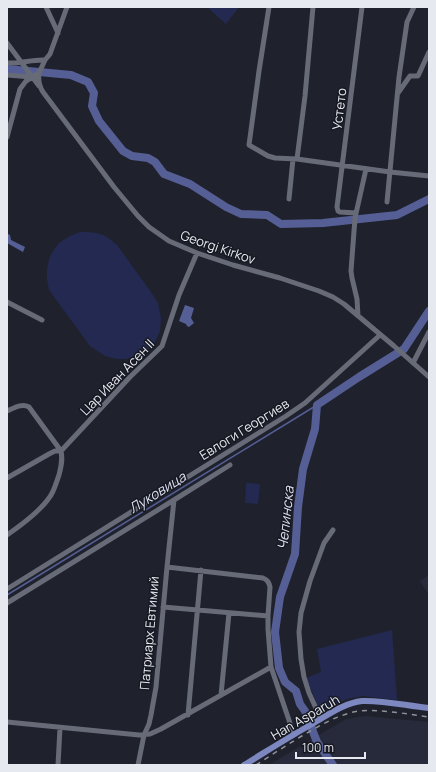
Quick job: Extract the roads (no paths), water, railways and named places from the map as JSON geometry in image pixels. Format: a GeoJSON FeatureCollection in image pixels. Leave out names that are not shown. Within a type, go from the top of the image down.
{"type":"FeatureCollection","features":[{"type":"Feature","properties":{"kind":"main road","name":"Han Asparuh"},"geometry":{"type":"LineString","coordinates":[[244,765],[318,720],[350,703],[385,702],[429,708]]}},
{"type":"Feature","properties":{"kind":"street"},"geometry":{"type":"LineString","coordinates":[[46,7],[58,33]]}},
{"type":"Feature","properties":{"kind":"street"},"geometry":{"type":"LineString","coordinates":[[7,137],[20,89],[31,76],[38,73],[50,54],[67,7]]}},
{"type":"Feature","properties":{"kind":"street"},"geometry":{"type":"LineString","coordinates":[[269,7],[249,145],[274,158],[295,159],[429,176]]}},
{"type":"Feature","properties":{"kind":"street"},"geometry":{"type":"LineString","coordinates":[[289,198],[304,103],[313,7]]}},
{"type":"Feature","properties":{"kind":"street","name":"Устето"},"geometry":{"type":"LineString","coordinates":[[356,215],[340,212],[338,211],[337,207],[362,7]]}},
{"type":"Feature","properties":{"kind":"street"},"geometry":{"type":"LineString","coordinates":[[387,202],[399,77],[407,22],[414,7]]}},
{"type":"Feature","properties":{"kind":"street"},"geometry":{"type":"LineString","coordinates":[[7,43],[23,65]]}},
{"type":"Feature","properties":{"kind":"street"},"geometry":{"type":"LineString","coordinates":[[398,94],[410,76],[418,76],[429,52]]}},
{"type":"Feature","properties":{"kind":"street"},"geometry":{"type":"LineString","coordinates":[[7,64],[23,65],[45,60]]}},
{"type":"Feature","properties":{"kind":"street","name":"Georgi Kirkov"},"geometry":{"type":"LineString","coordinates":[[23,65],[114,187],[149,227],[164,238],[183,248],[216,260],[280,278],[325,293],[339,300],[429,377]]}},
{"type":"Feature","properties":{"kind":"street","name":"Georgi Kirkov"},"geometry":{"type":"LineString","coordinates":[[38,73],[40,87]]}},
{"type":"Feature","properties":{"kind":"street"},"geometry":{"type":"LineString","coordinates":[[7,75],[31,76]]}},
{"type":"Feature","properties":{"kind":"street"},"geometry":{"type":"LineString","coordinates":[[358,316],[357,299],[351,271],[354,225],[366,169]]}},
{"type":"Feature","properties":{"kind":"street","name":"Цар Иван Асен II"},"geometry":{"type":"LineString","coordinates":[[7,478],[55,451],[61,451],[130,377],[162,346],[178,295],[197,253]]}},
{"type":"Feature","properties":{"kind":"street"},"geometry":{"type":"LineString","coordinates":[[7,302],[42,320]]}},
{"type":"Feature","properties":{"kind":"street"},"geometry":{"type":"LineString","coordinates":[[412,362],[429,332]]}},
{"type":"Feature","properties":{"kind":"street","name":"Евлоги Георгиев"},"geometry":{"type":"LineString","coordinates":[[7,589],[292,412],[320,390],[380,335]]}},
{"type":"Feature","properties":{"kind":"street"},"geometry":{"type":"LineString","coordinates":[[7,411],[22,405],[29,407],[61,451],[63,457],[55,487],[50,498],[41,508],[7,535]]}},
{"type":"Feature","properties":{"kind":"street","name":"Евлоги Георгиев"},"geometry":{"type":"LineString","coordinates":[[7,603],[230,465]]}},
{"type":"Feature","properties":{"kind":"street","name":"Патриарх Евтимий"},"geometry":{"type":"LineString","coordinates":[[138,765],[144,735],[149,724],[153,705],[174,500]]}},
{"type":"Feature","properties":{"kind":"street"},"geometry":{"type":"LineString","coordinates":[[318,720],[304,677],[298,632],[304,598],[310,580],[324,543],[333,530]]}},
{"type":"Feature","properties":{"kind":"street"},"geometry":{"type":"LineString","coordinates":[[167,567],[263,578],[267,580],[270,587],[268,616],[271,667],[294,735]]}},
{"type":"Feature","properties":{"kind":"street"},"geometry":{"type":"LineString","coordinates":[[188,714],[201,570]]}},
{"type":"Feature","properties":{"kind":"street"},"geometry":{"type":"LineString","coordinates":[[163,607],[268,616]]}},
{"type":"Feature","properties":{"kind":"street"},"geometry":{"type":"LineString","coordinates":[[221,695],[229,613]]}},
{"type":"Feature","properties":{"kind":"street"},"geometry":{"type":"LineString","coordinates":[[7,722],[144,735],[161,729],[271,667]]}},
{"type":"Feature","properties":{"kind":"street"},"geometry":{"type":"LineString","coordinates":[[58,765],[60,728]]}},
{"type":"Feature","properties":{"kind":"waterway"},"geometry":{"type":"LineString","coordinates":[[7,69],[71,75],[88,82],[94,93],[92,106],[99,121],[123,151],[132,156],[148,158],[155,162],[164,174],[190,184],[226,207],[241,214],[267,215],[281,224],[323,223],[397,215],[429,199]]}},
{"type":"Feature","properties":{"kind":"waterway","name":"Чепинска"},"geometry":{"type":"LineString","coordinates":[[333,765],[317,742],[305,711],[300,704],[296,691],[285,682],[279,668],[275,632],[280,597],[295,554],[298,507],[303,469],[315,429],[317,405],[404,349],[429,311]]}},
{"type":"Feature","properties":{"kind":"waterway","name":"Луковица"},"geometry":{"type":"LineString","coordinates":[[7,595],[317,405]]}},
{"type":"Feature","properties":{"kind":"railway"},"geometry":{"type":"LineString","coordinates":[[256,765],[313,729],[352,712],[394,712],[429,717]]}}]}
